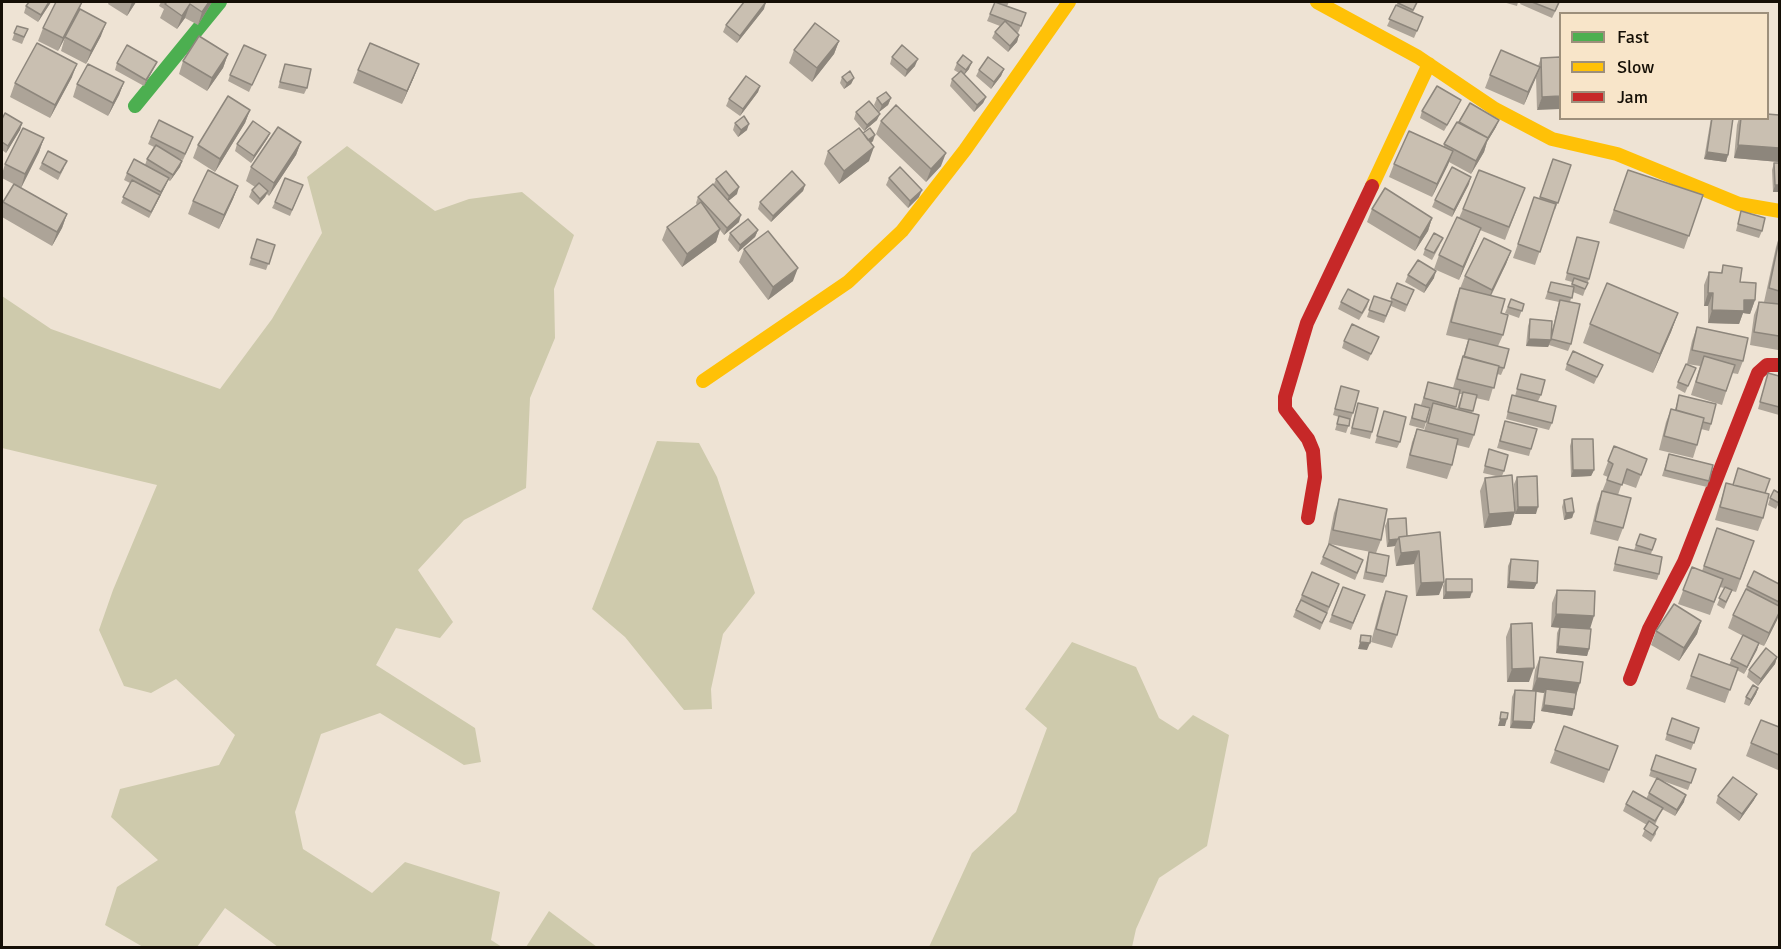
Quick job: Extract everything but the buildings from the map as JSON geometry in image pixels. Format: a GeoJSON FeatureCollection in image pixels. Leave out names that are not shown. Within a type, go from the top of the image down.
{"type":"FeatureCollection","features":[{"type":"Feature","properties":{"kind":"street"},"geometry":{"type":"LineString","coordinates":[[135,106],[220,2]]}},
{"type":"Feature","properties":{"kind":"street"},"geometry":{"type":"LineString","coordinates":[[703,381],[735,356],[848,282],[902,231],[965,150],[1069,2]]}},
{"type":"Feature","properties":{"kind":"street"},"geometry":{"type":"LineString","coordinates":[[1317,2],[1429,64],[1495,109],[1552,138],[1617,154],[1739,204],[1779,211]]}},
{"type":"Feature","properties":{"kind":"street"},"geometry":{"type":"LineString","coordinates":[[1308,518],[1315,477],[1313,452],[1308,439],[1285,409],[1285,397],[1307,323],[1429,64]]}},
{"type":"Feature","properties":{"kind":"street"},"geometry":{"type":"LineString","coordinates":[[1630,679],[1649,629],[1684,562],[1754,381],[1767,365],[1779,364]]}},
{"type":"Feature","properties":{"kind":"shaded area"},"geometry":{"type":"Polygon","coordinates":[[[347,146],[435,211],[469,199],[522,192],[574,235],[554,289],[555,338],[530,398],[526,488],[464,520],[418,570],[453,622],[440,638],[396,628],[376,665],[475,728],[481,762],[464,765],[380,713],[321,734],[295,812],[303,849],[372,893],[405,862],[500,892],[491,940],[502,947],[278,947],[225,908],[197,947],[143,947],[105,925],[117,887],[158,860],[111,817],[120,789],[219,765],[235,735],[176,679],[151,693],[124,686],[99,630],[113,590],[157,485],[2,448],[2,296],[51,329],[220,389],[272,319],[322,233],[307,177],[347,146]]]}},
{"type":"Feature","properties":{"kind":"shaded area"},"geometry":{"type":"Polygon","coordinates":[[[657,441],[699,443],[717,477],[755,593],[723,634],[711,689],[712,709],[684,710],[625,637],[592,609],[657,441]]]}},
{"type":"Feature","properties":{"kind":"shaded area"},"geometry":{"type":"Polygon","coordinates":[[[1072,642],[1136,667],[1159,718],[1178,730],[1193,715],[1229,735],[1207,846],[1159,878],[1136,929],[1132,947],[929,947],[972,853],[1016,812],[1047,728],[1025,709],[1072,642]]]}},
{"type":"Feature","properties":{"kind":"shaded area"},"geometry":{"type":"Polygon","coordinates":[[[549,911],[597,947],[526,947],[549,911]]]}},
{"type":"Feature","properties":{"kind":"traffic: fast"},"geometry":{"type":"LineString","coordinates":[[135,106],[220,2]]}},
{"type":"Feature","properties":{"kind":"traffic: slow"},"geometry":{"type":"LineString","coordinates":[[703,381],[848,282],[902,231],[965,150],[1069,2]]}},
{"type":"Feature","properties":{"kind":"traffic: slow"},"geometry":{"type":"LineString","coordinates":[[1317,2],[1418,57],[1495,109],[1552,139],[1617,154],[1739,204],[1780,211]]}},
{"type":"Feature","properties":{"kind":"traffic: slow"},"geometry":{"type":"LineString","coordinates":[[1372,186],[1429,64]]}},
{"type":"Feature","properties":{"kind":"traffic: jam"},"geometry":{"type":"LineString","coordinates":[[1308,518],[1315,477],[1313,451],[1308,439],[1285,409],[1285,397],[1307,323],[1372,186]]}},
{"type":"Feature","properties":{"kind":"traffic: jam"},"geometry":{"type":"LineString","coordinates":[[1630,679],[1649,629],[1684,562],[1758,373],[1767,365],[1780,365]]}}]}
